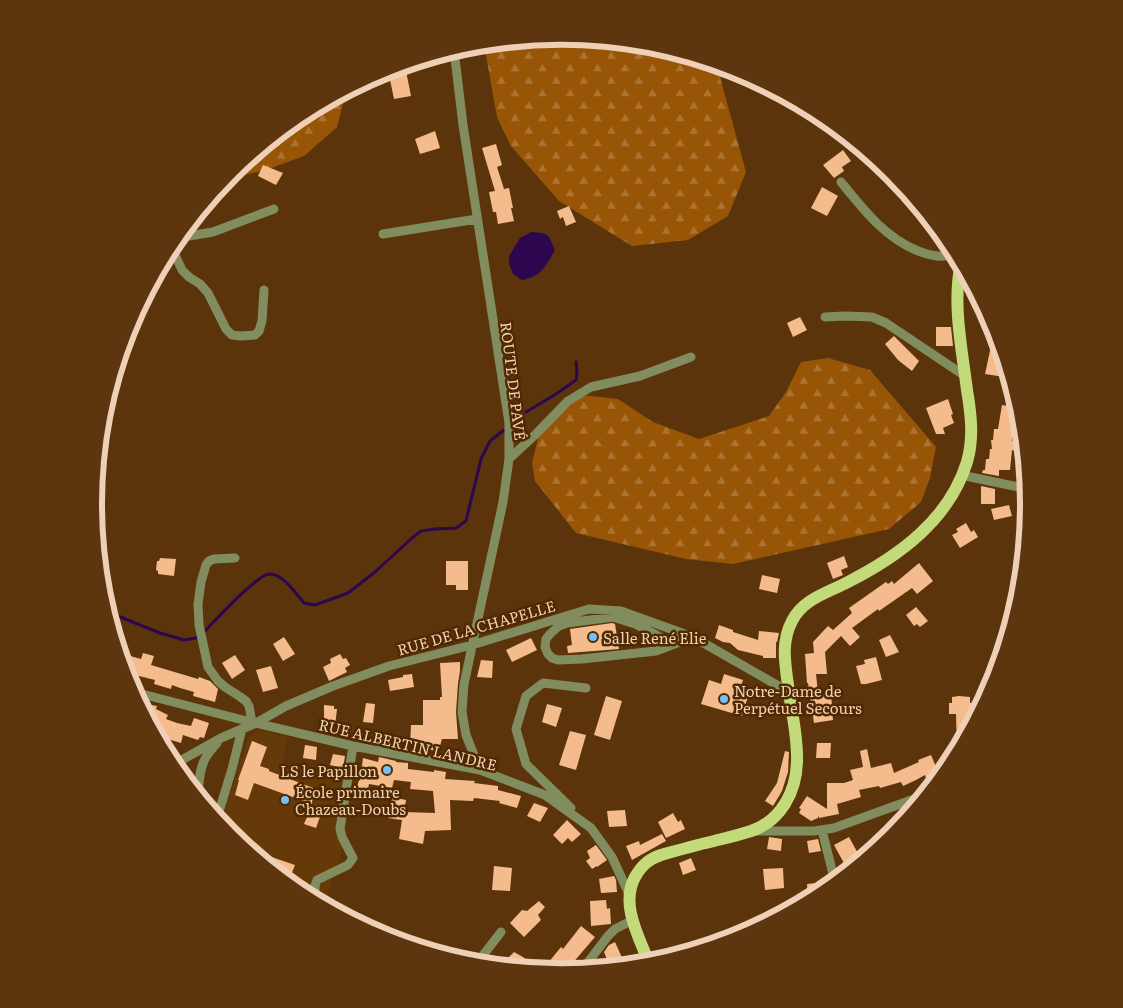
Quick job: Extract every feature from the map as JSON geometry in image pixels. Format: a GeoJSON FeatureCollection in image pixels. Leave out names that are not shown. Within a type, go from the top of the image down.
{"type":"FeatureCollection","features":[{"type":"Feature","properties":{"kind":"main road"},"geometry":{"type":"LineString","coordinates":[[646,955],[633,920],[629,894],[631,885],[647,862],[652,858],[752,831],[766,823],[783,808],[788,800],[795,782],[797,760],[795,726],[784,648],[788,629],[798,611],[813,599],[880,565],[915,540],[931,524],[948,501],[962,475],[967,463],[972,434],[959,331],[958,272]]}},
{"type":"Feature","properties":{"kind":"street","name":"ROUTE DE PAVÉ"},"geometry":{"type":"LineString","coordinates":[[455,58],[463,125],[509,423],[509,458],[503,502],[464,684],[462,712],[466,735],[480,770]]}},
{"type":"Feature","properties":{"kind":"street"},"geometry":{"type":"LineString","coordinates":[[841,182],[888,234],[907,246],[929,255],[947,255]]}},
{"type":"Feature","properties":{"kind":"street"},"geometry":{"type":"LineString","coordinates":[[189,236],[213,232],[274,209]]}},
{"type":"Feature","properties":{"kind":"street"},"geometry":{"type":"LineString","coordinates":[[383,234],[477,219]]}},
{"type":"Feature","properties":{"kind":"street"},"geometry":{"type":"LineString","coordinates":[[176,255],[182,270],[208,293],[226,329],[232,335],[255,335],[259,331],[262,321],[264,290]]}},
{"type":"Feature","properties":{"kind":"street"},"geometry":{"type":"LineString","coordinates":[[825,317],[872,317],[886,323],[966,376]]}},
{"type":"Feature","properties":{"kind":"street"},"geometry":{"type":"LineString","coordinates":[[509,458],[568,401],[591,387],[640,376],[691,357]]}},
{"type":"Feature","properties":{"kind":"street"},"geometry":{"type":"LineString","coordinates":[[962,475],[1020,487]]}},
{"type":"Feature","properties":{"kind":"street"},"geometry":{"type":"LineString","coordinates":[[235,558],[214,559],[206,565],[198,604],[199,625],[208,667],[224,687],[246,701],[254,723]]}},
{"type":"Feature","properties":{"kind":"street","name":"RUE DE LA CHAPELLE"},"geometry":{"type":"LineString","coordinates":[[181,760],[221,738],[286,706],[333,686],[389,666],[472,645],[589,609],[621,611],[693,637],[789,692]]}},
{"type":"Feature","properties":{"kind":"street"},"geometry":{"type":"LineString","coordinates":[[673,644],[635,624],[613,618],[568,623],[559,626],[546,639],[545,647],[552,658],[558,660],[592,658],[656,651],[693,637]]}},
{"type":"Feature","properties":{"kind":"street"},"geometry":{"type":"LineString","coordinates":[[586,688],[543,683],[526,696],[516,729],[526,764],[591,828]]}},
{"type":"Feature","properties":{"kind":"street","name":"RUE ALBERTIN LANDRE"},"geometry":{"type":"LineString","coordinates":[[144,695],[354,746],[480,770],[545,796],[591,828],[612,857],[629,894]]}},
{"type":"Feature","properties":{"kind":"street"},"geometry":{"type":"LineString","coordinates":[[219,810],[242,729]]}},
{"type":"Feature","properties":{"kind":"street"},"geometry":{"type":"LineString","coordinates":[[199,785],[200,772],[206,757],[221,738]]}},
{"type":"Feature","properties":{"kind":"street"},"geometry":{"type":"LineString","coordinates":[[315,892],[317,880],[348,865],[353,858],[340,829],[354,746]]}},
{"type":"Feature","properties":{"kind":"street"},"geometry":{"type":"LineString","coordinates":[[752,831],[814,831],[834,828],[913,799]]}},
{"type":"Feature","properties":{"kind":"street"},"geometry":{"type":"LineString","coordinates":[[822,830],[833,874]]}},
{"type":"Feature","properties":{"kind":"street"},"geometry":{"type":"LineString","coordinates":[[588,962],[615,929],[633,920]]}},
{"type":"Feature","properties":{"kind":"street"},"geometry":{"type":"LineString","coordinates":[[483,956],[501,932]]}},
{"type":"Feature","properties":{"kind":"shaded area"},"geometry":{"type":"Polygon","coordinates":[[[531,232],[548,235],[555,250],[542,270],[529,279],[522,280],[513,274],[509,264],[509,256],[520,238],[531,232]]]}},
{"type":"Feature","properties":{"kind":"shaded area","name":"École primaire Chazeau-Doubs"},"geometry":{"type":"Polygon","coordinates":[[[260,730],[287,738],[283,762],[342,779],[345,843],[326,898],[282,868],[223,814],[249,736],[260,730]]]}},
{"type":"Feature","properties":{"kind":"green space"},"geometry":{"type":"Polygon","coordinates":[[[562,45],[592,46],[651,54],[721,74],[720,77],[746,172],[728,216],[688,240],[632,246],[559,201],[511,146],[497,117],[485,52],[531,46],[562,45]]]}},
{"type":"Feature","properties":{"kind":"green space"},"geometry":{"type":"Polygon","coordinates":[[[344,100],[337,127],[304,156],[266,170],[241,176],[306,122],[344,100]]]}},
{"type":"Feature","properties":{"kind":"green space"},"geometry":{"type":"Polygon","coordinates":[[[828,358],[870,370],[936,447],[930,478],[921,502],[889,529],[733,564],[686,559],[576,533],[535,481],[532,463],[541,426],[582,395],[618,399],[653,422],[699,439],[769,416],[786,392],[801,362],[828,358]]]}},
{"type":"Feature","properties":{"kind":"building"},"geometry":{"type":"Polygon","coordinates":[[[406,72],[411,96],[394,99],[390,79],[406,72]]]}},
{"type":"Feature","properties":{"kind":"building"},"geometry":{"type":"Polygon","coordinates":[[[435,131],[440,148],[420,154],[415,139],[435,131]]]}},
{"type":"Feature","properties":{"kind":"building"},"geometry":{"type":"Polygon","coordinates":[[[496,144],[502,165],[497,167],[504,189],[509,188],[514,221],[498,224],[496,212],[493,212],[489,192],[495,191],[482,148],[496,144]]]}},
{"type":"Feature","properties":{"kind":"building"},"geometry":{"type":"Polygon","coordinates":[[[843,150],[851,161],[842,167],[844,171],[834,178],[823,165],[843,150]]]}},
{"type":"Feature","properties":{"kind":"building"},"geometry":{"type":"Polygon","coordinates":[[[263,165],[283,173],[276,185],[258,176],[263,165]]]}},
{"type":"Feature","properties":{"kind":"building"},"geometry":{"type":"Polygon","coordinates":[[[822,187],[838,196],[827,216],[811,208],[822,187]]]}},
{"type":"Feature","properties":{"kind":"building"},"geometry":{"type":"Polygon","coordinates":[[[569,206],[576,222],[566,226],[563,217],[560,219],[557,211],[569,206]]]}},
{"type":"Feature","properties":{"kind":"building"},"geometry":{"type":"Polygon","coordinates":[[[800,317],[807,330],[793,337],[787,323],[800,317]]]}},
{"type":"Feature","properties":{"kind":"building"},"geometry":{"type":"Polygon","coordinates":[[[936,327],[951,327],[953,346],[936,346],[936,327]]]}},
{"type":"Feature","properties":{"kind":"building"},"geometry":{"type":"Polygon","coordinates":[[[894,336],[919,361],[912,371],[898,360],[885,344],[894,336]]]}},
{"type":"Feature","properties":{"kind":"building"},"geometry":{"type":"Polygon","coordinates":[[[991,346],[993,346],[1002,377],[985,374],[991,346]]]}},
{"type":"Feature","properties":{"kind":"building"},"geometry":{"type":"Polygon","coordinates":[[[948,399],[954,423],[943,428],[945,434],[936,434],[926,408],[948,399]]]}},
{"type":"Feature","properties":{"kind":"building"},"geometry":{"type":"Polygon","coordinates":[[[1002,405],[1010,406],[1014,425],[1012,441],[1017,442],[1018,451],[1012,450],[1010,470],[999,470],[999,476],[982,473],[985,470],[986,459],[989,459],[990,449],[992,449],[991,440],[993,440],[994,429],[998,429],[1002,405]]]}},
{"type":"Feature","properties":{"kind":"building"},"geometry":{"type":"Polygon","coordinates":[[[981,486],[995,489],[995,504],[981,504],[981,486]]]}},
{"type":"Feature","properties":{"kind":"building"},"geometry":{"type":"Polygon","coordinates":[[[1009,505],[1012,516],[994,520],[991,509],[1009,505]]]}},
{"type":"Feature","properties":{"kind":"building"},"geometry":{"type":"Polygon","coordinates":[[[966,523],[971,532],[974,530],[978,537],[960,548],[952,535],[958,532],[956,529],[966,523]]]}},
{"type":"Feature","properties":{"kind":"building"},"geometry":{"type":"Polygon","coordinates":[[[844,556],[848,567],[841,570],[843,575],[833,579],[827,563],[844,556]]]}},
{"type":"Feature","properties":{"kind":"building"},"geometry":{"type":"Polygon","coordinates":[[[160,558],[176,559],[174,576],[158,574],[156,570],[157,561],[160,558]]]}},
{"type":"Feature","properties":{"kind":"building"},"geometry":{"type":"Polygon","coordinates":[[[446,561],[468,561],[468,590],[456,590],[456,585],[446,585],[446,561]]]}},
{"type":"Feature","properties":{"kind":"building"},"geometry":{"type":"Polygon","coordinates":[[[919,563],[933,581],[917,594],[912,588],[852,628],[860,637],[850,646],[841,636],[825,652],[827,674],[816,674],[818,693],[831,693],[833,720],[814,723],[807,683],[805,654],[814,653],[813,642],[828,626],[833,630],[852,613],[849,608],[886,582],[888,584],[892,581],[894,584],[919,563]]]}},
{"type":"Feature","properties":{"kind":"building"},"geometry":{"type":"Polygon","coordinates":[[[762,575],[780,579],[777,593],[759,589],[762,575]]]}},
{"type":"Feature","properties":{"kind":"building"},"geometry":{"type":"Polygon","coordinates":[[[916,607],[928,621],[920,627],[917,624],[914,626],[906,615],[916,607]]]}},
{"type":"Feature","properties":{"kind":"building","name":"Salle René Elie"},"geometry":{"type":"Polygon","coordinates":[[[615,624],[619,649],[568,653],[567,646],[572,645],[570,629],[615,624]]]}},
{"type":"Feature","properties":{"kind":"building"},"geometry":{"type":"Polygon","coordinates":[[[719,625],[733,630],[733,632],[758,640],[759,631],[779,633],[776,642],[776,658],[763,658],[763,656],[738,650],[730,643],[715,638],[719,625]]]}},
{"type":"Feature","properties":{"kind":"building"},"geometry":{"type":"Polygon","coordinates":[[[890,635],[899,652],[886,657],[879,640],[890,635]]]}},
{"type":"Feature","properties":{"kind":"building"},"geometry":{"type":"Polygon","coordinates":[[[284,637],[295,654],[283,661],[273,644],[284,637]]]}},
{"type":"Feature","properties":{"kind":"building"},"geometry":{"type":"Polygon","coordinates":[[[531,638],[537,650],[512,662],[506,650],[531,638]]]}},
{"type":"Feature","properties":{"kind":"building"},"geometry":{"type":"Polygon","coordinates":[[[143,653],[154,656],[151,665],[210,681],[218,689],[215,702],[193,696],[194,692],[172,685],[171,689],[154,684],[155,680],[135,675],[128,655],[141,659],[143,653]]]}},
{"type":"Feature","properties":{"kind":"building"},"geometry":{"type":"Polygon","coordinates":[[[340,654],[343,659],[346,658],[350,665],[345,668],[347,672],[329,681],[323,667],[331,663],[330,659],[340,654]]]}},
{"type":"Feature","properties":{"kind":"building"},"geometry":{"type":"Polygon","coordinates":[[[235,655],[245,670],[232,679],[222,663],[235,655]]]}},
{"type":"Feature","properties":{"kind":"building"},"geometry":{"type":"Polygon","coordinates":[[[876,657],[882,680],[861,684],[856,666],[865,664],[864,660],[876,657]]]}},
{"type":"Feature","properties":{"kind":"building"},"geometry":{"type":"Polygon","coordinates":[[[481,660],[493,661],[492,678],[477,677],[481,660]]]}},
{"type":"Feature","properties":{"kind":"building"},"geometry":{"type":"Polygon","coordinates":[[[460,662],[456,712],[458,739],[442,739],[440,746],[436,746],[435,751],[420,746],[410,746],[411,725],[423,725],[423,700],[440,700],[440,697],[442,697],[440,663],[460,662]]]}},
{"type":"Feature","properties":{"kind":"building"},"geometry":{"type":"Polygon","coordinates":[[[271,666],[278,688],[263,692],[256,670],[271,666]]]}},
{"type":"Feature","properties":{"kind":"building"},"geometry":{"type":"Polygon","coordinates":[[[412,674],[414,687],[390,691],[388,680],[412,674]]]}},
{"type":"Feature","properties":{"kind":"building","name":"Notre-Dame de Perpétuel Secours"},"geometry":{"type":"Polygon","coordinates":[[[724,674],[743,680],[740,690],[749,693],[742,716],[701,704],[709,680],[721,684],[724,674]]]}},
{"type":"Feature","properties":{"kind":"building"},"geometry":{"type":"Polygon","coordinates":[[[606,696],[622,701],[610,740],[594,735],[606,696]]]}},
{"type":"Feature","properties":{"kind":"building"},"geometry":{"type":"Polygon","coordinates":[[[952,697],[970,697],[970,703],[972,703],[972,709],[957,738],[956,714],[949,714],[949,703],[952,703],[952,697]]]}},
{"type":"Feature","properties":{"kind":"building"},"geometry":{"type":"Polygon","coordinates":[[[366,703],[375,704],[373,723],[363,722],[366,703]]]}},
{"type":"Feature","properties":{"kind":"building"},"geometry":{"type":"Polygon","coordinates":[[[547,704],[562,708],[556,727],[542,722],[547,704]]]}},
{"type":"Feature","properties":{"kind":"building"},"geometry":{"type":"Polygon","coordinates":[[[149,705],[157,706],[156,709],[168,715],[166,719],[177,723],[191,726],[194,718],[209,723],[204,738],[200,737],[198,740],[183,735],[181,743],[168,739],[149,705]]]}},
{"type":"Feature","properties":{"kind":"building"},"geometry":{"type":"Polygon","coordinates":[[[324,705],[334,706],[334,709],[337,709],[335,726],[324,724],[324,705]]]}},
{"type":"Feature","properties":{"kind":"building"},"geometry":{"type":"Polygon","coordinates":[[[570,731],[586,735],[576,770],[559,765],[570,731]]]}},
{"type":"Feature","properties":{"kind":"building"},"geometry":{"type":"Polygon","coordinates":[[[252,741],[267,747],[260,766],[313,788],[312,804],[254,783],[248,800],[235,795],[238,780],[252,741]]]}},
{"type":"Feature","properties":{"kind":"building"},"geometry":{"type":"Polygon","coordinates":[[[817,743],[831,743],[830,758],[816,758],[817,743]]]}},
{"type":"Feature","properties":{"kind":"building"},"geometry":{"type":"Polygon","coordinates":[[[305,745],[317,747],[316,760],[303,758],[305,745]]]}},
{"type":"Feature","properties":{"kind":"building"},"geometry":{"type":"Polygon","coordinates":[[[867,749],[871,768],[891,763],[894,773],[931,755],[937,768],[927,781],[925,775],[903,786],[901,782],[880,788],[879,786],[859,790],[861,797],[837,804],[839,814],[819,818],[818,815],[818,818],[811,821],[799,813],[801,809],[799,808],[807,796],[827,809],[827,783],[844,783],[853,780],[850,770],[863,767],[860,751],[867,749]]]}},
{"type":"Feature","properties":{"kind":"building"},"geometry":{"type":"Polygon","coordinates":[[[785,751],[789,752],[788,772],[782,791],[773,806],[765,801],[777,783],[785,751]]]}},
{"type":"Feature","properties":{"kind":"building"},"geometry":{"type":"Polygon","coordinates":[[[333,754],[345,756],[343,768],[330,765],[333,754]]]}},
{"type":"Feature","properties":{"kind":"building"},"geometry":{"type":"Polygon","coordinates":[[[379,757],[408,763],[408,769],[446,772],[445,779],[475,781],[474,783],[498,786],[498,790],[521,796],[517,808],[499,803],[500,801],[474,798],[473,801],[450,800],[451,830],[425,831],[423,844],[399,839],[402,820],[388,818],[392,797],[406,800],[404,812],[435,813],[433,791],[410,789],[411,782],[394,780],[392,788],[369,784],[367,794],[356,791],[360,781],[363,758],[378,762],[379,757]]]}},
{"type":"Feature","properties":{"kind":"building"},"geometry":{"type":"Polygon","coordinates":[[[534,803],[548,808],[540,822],[527,816],[534,803]]]}},
{"type":"Feature","properties":{"kind":"building"},"geometry":{"type":"Polygon","coordinates":[[[625,810],[627,826],[609,827],[607,811],[625,810]]]}},
{"type":"Feature","properties":{"kind":"building"},"geometry":{"type":"Polygon","coordinates":[[[309,812],[321,814],[316,828],[304,824],[309,812]]]}},
{"type":"Feature","properties":{"kind":"building"},"geometry":{"type":"Polygon","coordinates":[[[673,813],[678,822],[681,820],[685,829],[666,838],[658,822],[673,813]]]}},
{"type":"Feature","properties":{"kind":"building"},"geometry":{"type":"Polygon","coordinates":[[[567,820],[581,834],[572,842],[568,838],[562,844],[553,835],[567,820]]]}},
{"type":"Feature","properties":{"kind":"building"},"geometry":{"type":"Polygon","coordinates":[[[662,834],[666,841],[632,860],[626,846],[639,841],[640,845],[662,834]]]}},
{"type":"Feature","properties":{"kind":"building"},"geometry":{"type":"Polygon","coordinates":[[[769,837],[782,839],[781,851],[767,849],[769,837]]]}},
{"type":"Feature","properties":{"kind":"building"},"geometry":{"type":"Polygon","coordinates":[[[849,837],[858,854],[845,865],[834,845],[849,837]]]}},
{"type":"Feature","properties":{"kind":"building"},"geometry":{"type":"Polygon","coordinates":[[[818,839],[821,851],[809,853],[807,841],[818,839]]]}},
{"type":"Feature","properties":{"kind":"building"},"geometry":{"type":"Polygon","coordinates":[[[596,845],[607,860],[592,869],[586,861],[590,858],[587,851],[596,845]]]}},
{"type":"Feature","properties":{"kind":"building"},"geometry":{"type":"Polygon","coordinates":[[[267,855],[295,865],[291,875],[267,855]]]}},
{"type":"Feature","properties":{"kind":"building"},"geometry":{"type":"Polygon","coordinates":[[[691,858],[696,870],[683,875],[679,863],[691,858]]]}},
{"type":"Feature","properties":{"kind":"building"},"geometry":{"type":"Polygon","coordinates":[[[494,866],[512,868],[510,891],[492,890],[494,866]]]}},
{"type":"Feature","properties":{"kind":"building"},"geometry":{"type":"Polygon","coordinates":[[[783,868],[784,888],[765,890],[763,869],[783,868]]]}},
{"type":"Feature","properties":{"kind":"building"},"geometry":{"type":"Polygon","coordinates":[[[614,876],[617,892],[601,893],[599,879],[614,876]]]}},
{"type":"Feature","properties":{"kind":"building"},"geometry":{"type":"Polygon","coordinates":[[[822,882],[807,892],[807,884],[822,882]]]}},
{"type":"Feature","properties":{"kind":"building"},"geometry":{"type":"Polygon","coordinates":[[[606,900],[607,909],[610,908],[611,924],[591,926],[590,901],[606,900]]]}},
{"type":"Feature","properties":{"kind":"building"},"geometry":{"type":"Polygon","coordinates":[[[539,901],[545,907],[538,915],[541,920],[524,937],[510,923],[522,910],[527,911],[539,901]]]}},
{"type":"Feature","properties":{"kind":"building"},"geometry":{"type":"Polygon","coordinates":[[[581,926],[595,937],[573,963],[548,963],[561,947],[563,949],[581,926]]]}},
{"type":"Feature","properties":{"kind":"building"},"geometry":{"type":"Polygon","coordinates":[[[615,942],[623,959],[607,960],[604,952],[609,945],[615,942]]]}},
{"type":"Feature","properties":{"kind":"building"},"geometry":{"type":"Polygon","coordinates":[[[514,952],[528,962],[507,959],[514,952]]]}},
{"type":"Feature","properties":{"kind":"waterway"},"geometry":{"type":"LineString","coordinates":[[526,412],[576,380],[576,362]]}},
{"type":"Feature","properties":{"kind":"waterway"},"geometry":{"type":"LineString","coordinates":[[116,615],[160,633],[184,640],[196,638],[204,632],[246,589],[270,574],[280,577],[304,603],[315,605],[348,593],[421,531],[456,528],[466,521],[481,459],[490,441],[504,430]]}},
{"type":"Feature","properties":{"kind":"place","name":"Salle René Elie"},"geometry":{"type":"Point","coordinates":[593,637]}},
{"type":"Feature","properties":{"kind":"place","name":"Notre-Dame de Perpétuel Secours"},"geometry":{"type":"Point","coordinates":[724,699]}},
{"type":"Feature","properties":{"kind":"place","name":"LS le Papillon"},"geometry":{"type":"Point","coordinates":[387,770]}},
{"type":"Feature","properties":{"kind":"place","name":"École primaire Chazeau-Doubs"},"geometry":{"type":"Point","coordinates":[285,800]}}]}
